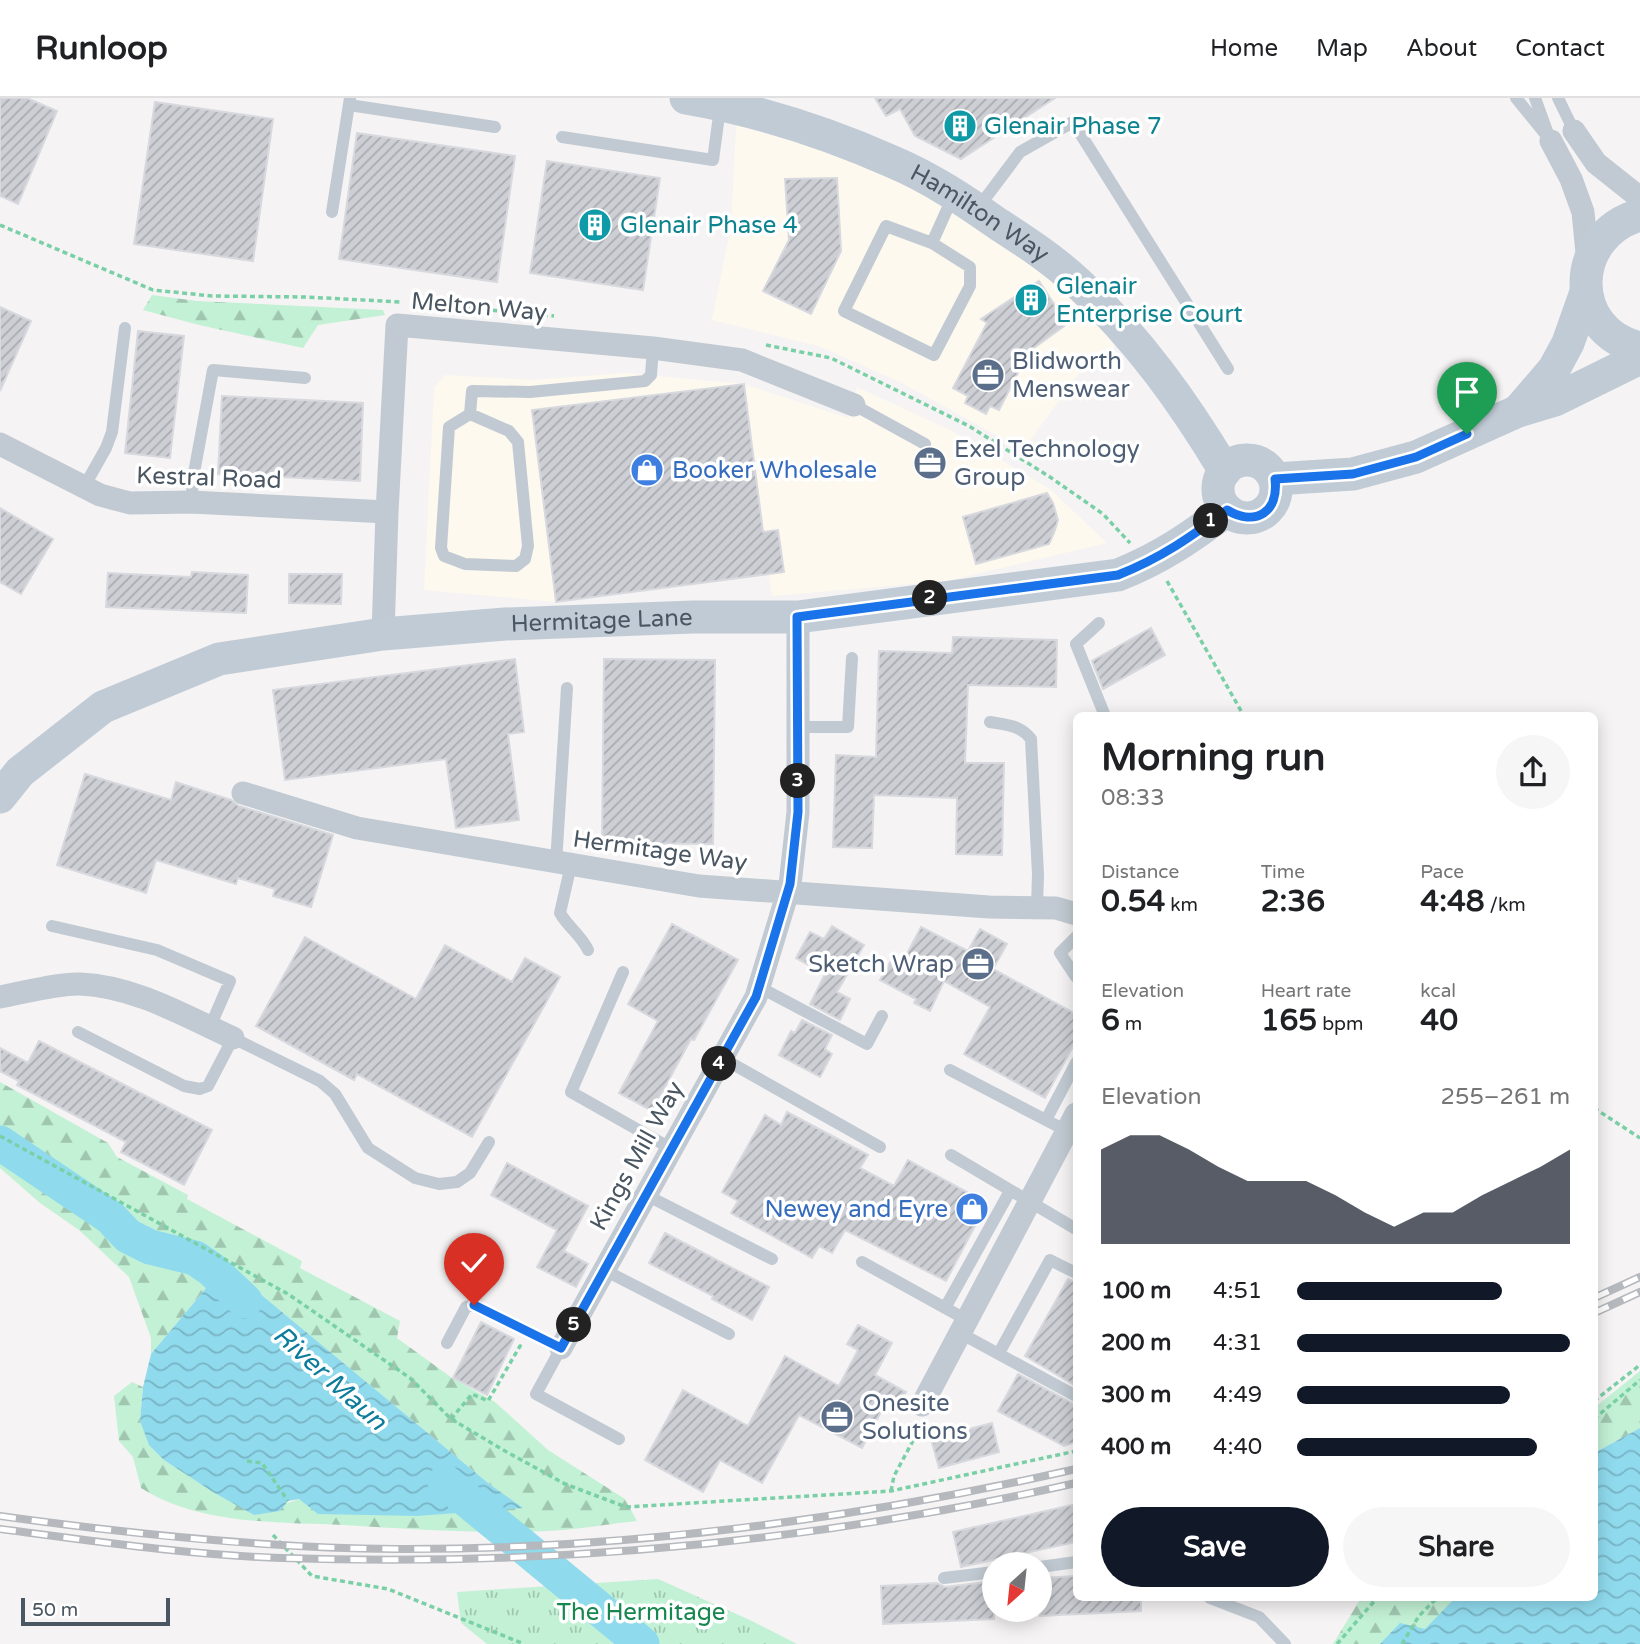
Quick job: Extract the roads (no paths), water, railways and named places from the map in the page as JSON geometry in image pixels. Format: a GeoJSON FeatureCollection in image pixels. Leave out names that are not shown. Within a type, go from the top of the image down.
{"type":"FeatureCollection","features":[{"type":"Feature","properties":{"kind":"street","name":"Hamilton Way"},"geometry":{"type":"LineString","coordinates":[[686,98],[720,104],[835,138],[895,162],[966,202],[1023,240],[1078,283],[1117,322],[1151,361],[1178,398],[1225,471]]}},
{"type":"Feature","properties":{"kind":"street"},"geometry":{"type":"LineString","coordinates":[[1574,131],[1596,163],[1640,198]]}},
{"type":"Feature","properties":{"kind":"street"},"geometry":{"type":"LineString","coordinates":[[1551,141],[1571,179],[1583,212],[1590,307],[1607,331],[1619,340],[1640,348]]}},
{"type":"Feature","properties":{"kind":"street"},"geometry":{"type":"LineString","coordinates":[[1518,411],[1554,369],[1568,343],[1598,243],[1613,227],[1640,215]]}},
{"type":"Feature","properties":{"kind":"street","name":"Melton Way"},"geometry":{"type":"LineString","coordinates":[[383,634],[397,325],[653,348],[742,360],[854,405]]}},
{"type":"Feature","properties":{"kind":"street"},"geometry":{"type":"LineString","coordinates":[[1275,479],[1353,474],[1416,457],[1518,411],[1555,400],[1640,358]]}},
{"type":"Feature","properties":{"kind":"street","name":"Kestral Road"},"geometry":{"type":"LineString","coordinates":[[0,444],[100,495],[130,503],[191,502],[387,512]]}},
{"type":"Feature","properties":{"kind":"street"},"geometry":{"type":"LineString","coordinates":[[1240,460],[1252,460],[1269,468],[1275,479],[1275,499],[1269,508],[1261,515],[1250,518],[1238,517],[1227,510],[1218,494],[1219,482],[1225,471],[1240,460]]}},
{"type":"Feature","properties":{"kind":"street","name":"Hermitage Lane"},"geometry":{"type":"LineString","coordinates":[[0,797],[20,772],[103,707],[219,659],[383,634],[505,624],[693,617],[797,617],[1118,575],[1149,563],[1182,544],[1227,510]]}},
{"type":"Feature","properties":{"kind":"street","name":"Kings Mill Way"},"geometry":{"type":"LineString","coordinates":[[556,1355],[756,997],[787,892],[798,812],[797,617]]}},
{"type":"Feature","properties":{"kind":"street","name":"Hermitage Way"},"geometry":{"type":"LineString","coordinates":[[243,793],[357,828],[699,886],[989,907],[1056,908],[1073,913]]}},
{"type":"Feature","properties":{"kind":"street"},"geometry":{"type":"LineString","coordinates":[[0,997],[79,984],[116,989],[163,1005],[233,1038]]}},
{"type":"Feature","properties":{"kind":"street"},"geometry":{"type":"LineString","coordinates":[[922,1405],[964,1326],[1019,1197],[1071,1131]]}},
{"type":"Feature","properties":{"kind":"lane"},"geometry":{"type":"LineString","coordinates":[[1517,98],[1551,141]]}},
{"type":"Feature","properties":{"kind":"lane"},"geometry":{"type":"LineString","coordinates":[[1535,98],[1551,141]]}},
{"type":"Feature","properties":{"kind":"lane"},"geometry":{"type":"LineString","coordinates":[[1558,98],[1574,131]]}},
{"type":"Feature","properties":{"kind":"lane"},"geometry":{"type":"LineString","coordinates":[[332,212],[350,102],[495,127]]}},
{"type":"Feature","properties":{"kind":"lane"},"geometry":{"type":"LineString","coordinates":[[562,137],[713,160],[720,104]]}},
{"type":"Feature","properties":{"kind":"lane"},"geometry":{"type":"LineString","coordinates":[[932,243],[966,202],[1020,152],[1073,122],[1228,369]]}},
{"type":"Feature","properties":{"kind":"lane"},"geometry":{"type":"LineString","coordinates":[[886,226],[932,243],[970,267],[970,286],[934,355],[844,311],[886,226]]}},
{"type":"Feature","properties":{"kind":"lane"},"geometry":{"type":"LineString","coordinates":[[84,487],[112,432],[125,328]]}},
{"type":"Feature","properties":{"kind":"lane"},"geometry":{"type":"LineString","coordinates":[[470,414],[472,391],[530,392],[645,381],[651,375],[653,348]]}},
{"type":"Feature","properties":{"kind":"lane"},"geometry":{"type":"LineString","coordinates":[[191,502],[213,370],[305,377]]}},
{"type":"Feature","properties":{"kind":"lane"},"geometry":{"type":"LineString","coordinates":[[854,405],[925,444]]}},
{"type":"Feature","properties":{"kind":"lane"},"geometry":{"type":"LineString","coordinates":[[470,414],[509,431],[518,442],[528,546],[525,559],[516,566],[465,564],[444,556],[441,548],[449,427],[470,414]]}},
{"type":"Feature","properties":{"kind":"lane"},"geometry":{"type":"LineString","coordinates":[[1099,623],[1076,644],[1103,712]]}},
{"type":"Feature","properties":{"kind":"lane"},"geometry":{"type":"LineString","coordinates":[[798,727],[848,727],[852,658]]}},
{"type":"Feature","properties":{"kind":"lane"},"geometry":{"type":"LineString","coordinates":[[567,688],[560,913],[589,950]]}},
{"type":"Feature","properties":{"kind":"lane"},"geometry":{"type":"LineString","coordinates":[[990,722],[1016,726],[1031,739],[1038,874],[1037,907]]}},
{"type":"Feature","properties":{"kind":"lane"},"geometry":{"type":"LineString","coordinates":[[52,926],[157,950],[230,981],[210,1027]]}},
{"type":"Feature","properties":{"kind":"lane"},"geometry":{"type":"LineString","coordinates":[[1073,940],[1060,953],[1073,972]]}},
{"type":"Feature","properties":{"kind":"lane"},"geometry":{"type":"LineString","coordinates":[[623,972],[571,1092],[671,1149]]}},
{"type":"Feature","properties":{"kind":"lane"},"geometry":{"type":"LineString","coordinates":[[759,987],[867,1045],[882,1016]]}},
{"type":"Feature","properties":{"kind":"lane"},"geometry":{"type":"LineString","coordinates":[[78,1032],[184,1086],[200,1089],[208,1086],[233,1038],[320,1081],[335,1094],[368,1148],[415,1178],[439,1184],[457,1182],[470,1173],[489,1142]]}},
{"type":"Feature","properties":{"kind":"lane"},"geometry":{"type":"LineString","coordinates":[[723,1058],[880,1147]]}},
{"type":"Feature","properties":{"kind":"lane"},"geometry":{"type":"LineString","coordinates":[[1046,1120],[1073,1069]]}},
{"type":"Feature","properties":{"kind":"lane"},"geometry":{"type":"LineString","coordinates":[[950,1070],[1071,1131]]}},
{"type":"Feature","properties":{"kind":"lane"},"geometry":{"type":"LineString","coordinates":[[951,1155],[1073,1227]]}},
{"type":"Feature","properties":{"kind":"lane"},"geometry":{"type":"LineString","coordinates":[[646,1195],[772,1259]]}},
{"type":"Feature","properties":{"kind":"lane"},"geometry":{"type":"LineString","coordinates":[[945,1308],[1019,1197]]}},
{"type":"Feature","properties":{"kind":"lane"},"geometry":{"type":"LineString","coordinates":[[999,1353],[1050,1260],[1073,1272]]}},
{"type":"Feature","properties":{"kind":"lane"},"geometry":{"type":"LineString","coordinates":[[862,1262],[945,1308],[999,1353],[1073,1394]]}},
{"type":"Feature","properties":{"kind":"lane"},"geometry":{"type":"LineString","coordinates":[[604,1270],[729,1334]]}},
{"type":"Feature","properties":{"kind":"lane"},"geometry":{"type":"LineString","coordinates":[[447,1343],[466,1307],[474,1305],[556,1355],[536,1394],[619,1439]]}},
{"type":"Feature","properties":{"kind":"lane"},"geometry":{"type":"LineString","coordinates":[[1052,1565],[1073,1562]]}},
{"type":"Feature","properties":{"kind":"lane"},"geometry":{"type":"LineString","coordinates":[[944,1578],[982,1573]]}},
{"type":"Feature","properties":{"kind":"lane"},"geometry":{"type":"LineString","coordinates":[[1218,1601],[1259,1617],[1285,1644]]}},
{"type":"Feature","properties":{"kind":"water"},"geometry":{"type":"Polygon","coordinates":[[[211,1269],[253,1288],[488,1483],[523,1508],[417,1516],[318,1514],[299,1499],[288,1501],[280,1511],[254,1515],[164,1460],[149,1445],[140,1421],[143,1387],[151,1354],[207,1287],[211,1269]]]}},
{"type":"Feature","properties":{"kind":"water"},"geometry":{"type":"Polygon","coordinates":[[[1640,1428],[1640,1644],[1380,1644],[1400,1623],[1425,1629],[1452,1601],[1598,1601],[1598,1451],[1640,1428]]]}},
{"type":"Feature","properties":{"kind":"waterway","name":"River Maun"},"geometry":{"type":"LineString","coordinates":[[0,1143],[110,1217],[128,1236],[150,1247],[195,1258],[245,1301]]}},
{"type":"Feature","properties":{"kind":"waterway","name":"River Maun"},"geometry":{"type":"LineString","coordinates":[[445,1482],[642,1644]]}},
{"type":"Feature","properties":{"kind":"railway"},"geometry":{"type":"LineString","coordinates":[[1598,1296],[1640,1277]]}},
{"type":"Feature","properties":{"kind":"railway"},"geometry":{"type":"LineString","coordinates":[[1598,1311],[1640,1292]]}},
{"type":"Feature","properties":{"kind":"railway"},"geometry":{"type":"LineString","coordinates":[[0,1516],[99,1529],[247,1543],[346,1548],[481,1548],[652,1537],[824,1517],[909,1503],[1073,1470]]}},
{"type":"Feature","properties":{"kind":"railway"},"geometry":{"type":"LineString","coordinates":[[0,1529],[141,1547],[282,1558],[382,1560],[582,1554],[682,1546],[880,1521],[1073,1484]]}},
{"type":"Feature","properties":{"kind":"place","name":"Glenair Phase 7"},"geometry":{"type":"Point","coordinates":[960,126]}},
{"type":"Feature","properties":{"kind":"place","name":"Glenair Phase 4"},"geometry":{"type":"Point","coordinates":[595,225]}},
{"type":"Feature","properties":{"kind":"place","name":"Glenair Enterprise Court"},"geometry":{"type":"Point","coordinates":[1031,300]}},
{"type":"Feature","properties":{"kind":"place","name":"Blidworth Menswear"},"geometry":{"type":"Point","coordinates":[988,375]}},
{"type":"Feature","properties":{"kind":"place","name":"Exel Technology Group"},"geometry":{"type":"Point","coordinates":[930,463]}},
{"type":"Feature","properties":{"kind":"place","name":"Booker Wholesale"},"geometry":{"type":"Point","coordinates":[647,470]}},
{"type":"Feature","properties":{"kind":"place","name":"Sketch Wrap"},"geometry":{"type":"Point","coordinates":[978,964]}},
{"type":"Feature","properties":{"kind":"place","name":"Newey and Eyre"},"geometry":{"type":"Point","coordinates":[972,1209]}},
{"type":"Feature","properties":{"kind":"place","name":"Onesite Solutions"},"geometry":{"type":"Point","coordinates":[837,1417]}},
{"type":"Feature","properties":{"kind":"park label","name":"The Hermitage"},"geometry":{"type":"Point","coordinates":[641,1612]}}]}
